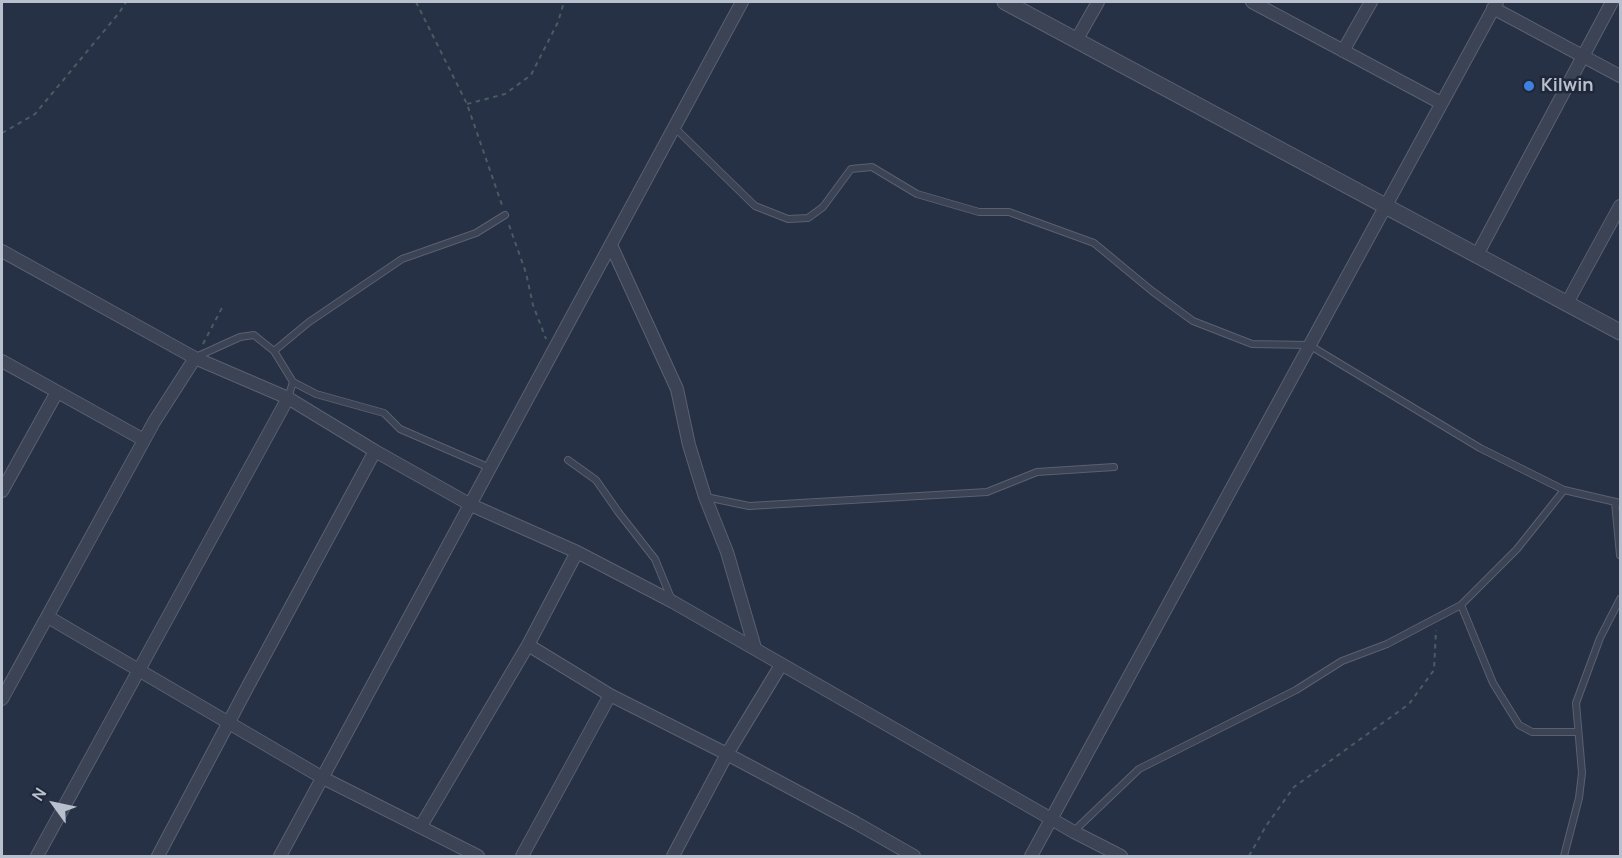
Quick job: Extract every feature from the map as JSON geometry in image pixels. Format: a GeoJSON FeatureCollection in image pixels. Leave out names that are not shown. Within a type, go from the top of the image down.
{"type":"FeatureCollection","features":[{"type":"Feature","properties":{"kind":"street"},"geometry":{"type":"LineString","coordinates":[[280,856],[742,2]]}},
{"type":"Feature","properties":{"kind":"street"},"geometry":{"type":"LineString","coordinates":[[1005,2],[1620,332]]}},
{"type":"Feature","properties":{"kind":"street"},"geometry":{"type":"LineString","coordinates":[[1077,39],[1098,2]]}},
{"type":"Feature","properties":{"kind":"street"},"geometry":{"type":"LineString","coordinates":[[1252,2],[1441,103]]}},
{"type":"Feature","properties":{"kind":"street"},"geometry":{"type":"LineString","coordinates":[[1343,51],[1371,2]]}},
{"type":"Feature","properties":{"kind":"street"},"geometry":{"type":"LineString","coordinates":[[1477,255],[1612,2]]}},
{"type":"Feature","properties":{"kind":"street"},"geometry":{"type":"LineString","coordinates":[[1031,856],[1495,5],[1620,76]]}},
{"type":"Feature","properties":{"kind":"street"},"geometry":{"type":"LineString","coordinates":[[1567,303],[1620,206]]}},
{"type":"Feature","properties":{"kind":"street"},"geometry":{"type":"LineString","coordinates":[[611,245],[677,389],[689,445],[705,497],[727,552],[755,648]]}},
{"type":"Feature","properties":{"kind":"street"},"geometry":{"type":"LineString","coordinates":[[2,251],[195,358],[288,398],[375,452],[471,505],[578,552],[673,602],[1074,832],[1121,856]]}},
{"type":"Feature","properties":{"kind":"street"},"geometry":{"type":"LineString","coordinates":[[2,699],[144,440],[195,358]]}},
{"type":"Feature","properties":{"kind":"street"},"geometry":{"type":"LineString","coordinates":[[2,361],[144,440]]}},
{"type":"Feature","properties":{"kind":"street"},"geometry":{"type":"LineString","coordinates":[[2,491],[57,392]]}},
{"type":"Feature","properties":{"kind":"street"},"geometry":{"type":"LineString","coordinates":[[37,856],[288,398]]}},
{"type":"Feature","properties":{"kind":"street"},"geometry":{"type":"LineString","coordinates":[[158,856],[375,452]]}},
{"type":"Feature","properties":{"kind":"street"},"geometry":{"type":"LineString","coordinates":[[421,826],[528,645],[578,552]]}},
{"type":"Feature","properties":{"kind":"street"},"geometry":{"type":"LineString","coordinates":[[48,616],[323,778],[478,856]]}},
{"type":"Feature","properties":{"kind":"street"},"geometry":{"type":"LineString","coordinates":[[528,645],[610,695],[727,754],[913,856]]}},
{"type":"Feature","properties":{"kind":"street"},"geometry":{"type":"LineString","coordinates":[[679,855],[727,754],[781,665]]}},
{"type":"Feature","properties":{"kind":"street"},"geometry":{"type":"LineString","coordinates":[[522,856],[610,695]]}},
{"type":"Feature","properties":{"kind":"lane"},"geometry":{"type":"LineString","coordinates":[[674,128],[755,206],[788,219],[808,218],[823,207],[851,169],[872,167],[917,194],[979,212],[1009,212],[1094,243],[1152,291],[1193,321],[1252,344],[1309,345],[1480,448],[1564,490],[1618,502],[1620,555]]}},
{"type":"Feature","properties":{"kind":"lane"},"geometry":{"type":"LineString","coordinates":[[274,351],[309,322],[402,259],[476,233],[505,215]]}},
{"type":"Feature","properties":{"kind":"lane"},"geometry":{"type":"LineString","coordinates":[[195,358],[240,337],[254,335],[274,351],[293,382],[316,394],[384,413],[400,429],[490,468]]}},
{"type":"Feature","properties":{"kind":"lane"},"geometry":{"type":"LineString","coordinates":[[288,398],[293,382]]}},
{"type":"Feature","properties":{"kind":"lane"},"geometry":{"type":"LineString","coordinates":[[567,460],[596,480],[655,559],[673,602]]}},
{"type":"Feature","properties":{"kind":"lane"},"geometry":{"type":"LineString","coordinates":[[705,497],[749,506],[987,492],[1037,472],[1114,466]]}},
{"type":"Feature","properties":{"kind":"lane"},"geometry":{"type":"LineString","coordinates":[[1074,832],[1139,769],[1296,690],[1342,662],[1387,644],[1461,605],[1517,549],[1564,490]]}},
{"type":"Feature","properties":{"kind":"lane"},"geometry":{"type":"LineString","coordinates":[[1564,856],[1579,798],[1582,773],[1576,703],[1600,638],[1620,599]]}},
{"type":"Feature","properties":{"kind":"lane"},"geometry":{"type":"LineString","coordinates":[[1461,605],[1493,683],[1519,725],[1532,732],[1577,732]]}},
{"type":"Feature","properties":{"kind":"path"},"geometry":{"type":"LineString","coordinates":[[2,133],[35,114],[119,14],[126,2]]}},
{"type":"Feature","properties":{"kind":"path"},"geometry":{"type":"LineString","coordinates":[[416,2],[467,104],[526,273],[536,315],[553,351]]}},
{"type":"Feature","properties":{"kind":"path"},"geometry":{"type":"LineString","coordinates":[[467,104],[506,94],[531,75],[558,22],[564,2]]}},
{"type":"Feature","properties":{"kind":"path"},"geometry":{"type":"LineString","coordinates":[[195,358],[224,304]]}},
{"type":"Feature","properties":{"kind":"path"},"geometry":{"type":"LineString","coordinates":[[1249,856],[1266,826],[1294,787],[1408,704],[1434,670],[1436,618]]}},
{"type":"Feature","properties":{"kind":"place","name":"Kilwin"},"geometry":{"type":"Point","coordinates":[1529,86]}}]}
